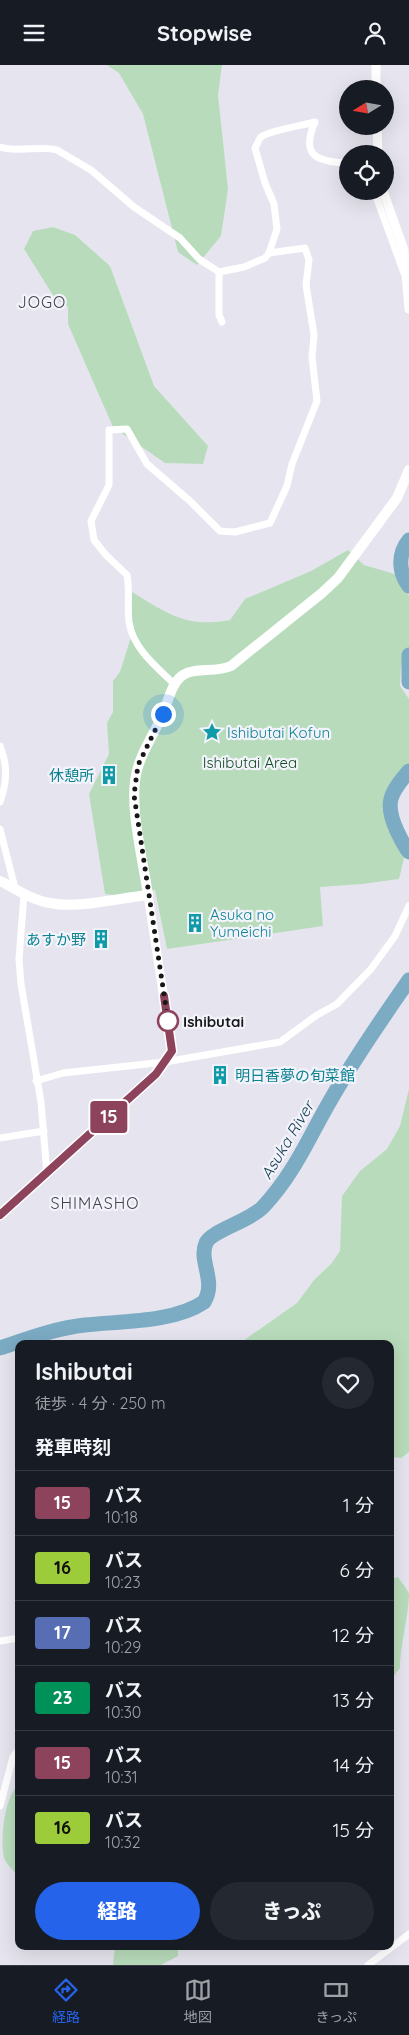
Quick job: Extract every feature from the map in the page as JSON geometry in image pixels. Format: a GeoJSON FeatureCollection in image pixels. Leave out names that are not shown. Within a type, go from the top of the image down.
{"type":"FeatureCollection","features":[{"type":"Feature","properties":{"kind":"main road"},"geometry":{"type":"LineString","coordinates":[[376,65],[376,80]]}},
{"type":"Feature","properties":{"kind":"main road"},"geometry":{"type":"LineString","coordinates":[[387,200],[407,248],[409,309]]}},
{"type":"Feature","properties":{"kind":"main road"},"geometry":{"type":"LineString","coordinates":[[0,1214],[47,1174],[156,1074],[172,1051],[135,803],[135,779],[140,760],[158,725],[175,685],[179,679],[190,672],[216,671],[235,663],[322,593],[342,573],[396,498],[409,470]]}},
{"type":"Feature","properties":{"kind":"main road"},"geometry":{"type":"LineString","coordinates":[[0,881],[24,894],[50,903],[148,895]]}},
{"type":"Feature","properties":{"kind":"street"},"geometry":{"type":"LineString","coordinates":[[269,253],[278,223],[256,148],[261,137],[273,131],[286,130],[315,122],[311,132],[310,148],[314,155],[325,162],[339,163]]}},
{"type":"Feature","properties":{"kind":"street"},"geometry":{"type":"LineString","coordinates":[[0,147],[28,151],[51,148],[66,155],[91,170],[134,207],[180,239],[199,259],[219,272],[254,264],[269,253],[295,248],[305,248],[308,252],[309,267],[306,285],[314,335],[312,357],[317,401],[292,463],[287,486],[270,523],[236,532],[220,531],[190,501],[147,465],[127,429],[110,430],[109,485],[91,521],[94,540],[106,555],[127,575],[129,624],[136,642],[146,656],[175,685]]}},
{"type":"Feature","properties":{"kind":"street"},"geometry":{"type":"LineString","coordinates":[[377,200],[408,282]]}},
{"type":"Feature","properties":{"kind":"street"},"geometry":{"type":"LineString","coordinates":[[219,272],[219,315],[222,322]]}},
{"type":"Feature","properties":{"kind":"street"},"geometry":{"type":"LineString","coordinates":[[0,746],[4,757],[7,779],[0,802]]}},
{"type":"Feature","properties":{"kind":"street"},"geometry":{"type":"LineString","coordinates":[[0,829],[15,888]]}},
{"type":"Feature","properties":{"kind":"street"},"geometry":{"type":"LineString","coordinates":[[24,894],[20,967],[44,1131],[47,1174]]}},
{"type":"Feature","properties":{"kind":"street"},"geometry":{"type":"LineString","coordinates":[[36,1081],[63,1073],[165,1062],[285,1040],[317,1015],[337,1004],[371,969],[395,936],[409,907]]}},
{"type":"Feature","properties":{"kind":"street"},"geometry":{"type":"LineString","coordinates":[[0,1138],[44,1131]]}},
{"type":"Feature","properties":{"kind":"street"},"geometry":{"type":"LineString","coordinates":[[0,1806],[15,1755]]}},
{"type":"Feature","properties":{"kind":"street"},"geometry":{"type":"LineString","coordinates":[[394,1945],[409,1934]]}},
{"type":"Feature","properties":{"kind":"street"},"geometry":{"type":"LineString","coordinates":[[368,1965],[388,1950]]}},
{"type":"Feature","properties":{"kind":"green space"},"geometry":{"type":"Polygon","coordinates":[[[107,65],[222,65],[218,95],[228,189],[221,236],[197,265],[178,252],[143,114],[119,73],[107,65]]]}},
{"type":"Feature","properties":{"kind":"green space"},"geometry":{"type":"Polygon","coordinates":[[[53,227],[75,235],[110,266],[154,386],[208,446],[203,464],[165,463],[113,427],[68,324],[68,307],[54,297],[24,249],[33,231],[53,227]]]}},
{"type":"Feature","properties":{"kind":"green space","name":"Ishibutai Area"},"geometry":{"type":"Polygon","coordinates":[[[348,550],[364,565],[398,575],[409,596],[409,648],[401,666],[400,686],[409,699],[409,765],[391,788],[385,808],[386,819],[390,829],[405,854],[399,879],[320,887],[323,926],[167,949],[155,890],[114,895],[105,894],[89,794],[109,754],[107,723],[113,712],[113,681],[120,672],[131,637],[132,592],[167,613],[178,617],[201,622],[230,620],[245,599],[311,571],[348,550]]]}},
{"type":"Feature","properties":{"kind":"green space"},"geometry":{"type":"Polygon","coordinates":[[[409,1089],[409,1452],[401,1458],[394,1457],[394,1340],[244,1340],[297,1303],[314,1280],[331,1264],[340,1251],[342,1196],[360,1171],[387,1149],[400,1126],[409,1089]]]}},
{"type":"Feature","properties":{"kind":"green space"},"geometry":{"type":"Polygon","coordinates":[[[398,1577],[408,1592],[409,1602],[400,1668],[394,1676],[394,1578],[398,1577]]]}},
{"type":"Feature","properties":{"kind":"green space"},"geometry":{"type":"Polygon","coordinates":[[[15,1789],[15,1872],[4,1858],[3,1850],[4,1819],[15,1789]]]}},
{"type":"Feature","properties":{"kind":"green space"},"geometry":{"type":"Polygon","coordinates":[[[115,1950],[178,1950],[178,1956],[161,1965],[113,1965],[115,1950]]]}},
{"type":"Feature","properties":{"kind":"waterway"},"geometry":{"type":"LineString","coordinates":[[409,540],[401,557],[401,569],[409,586]]}},
{"type":"Feature","properties":{"kind":"waterway"},"geometry":{"type":"LineString","coordinates":[[409,655],[409,682]]}},
{"type":"Feature","properties":{"kind":"waterway"},"geometry":{"type":"LineString","coordinates":[[409,771],[393,792],[390,806],[397,831],[409,852]]}},
{"type":"Feature","properties":{"kind":"waterway","name":"Asuka River"},"geometry":{"type":"LineString","coordinates":[[24,1340],[74,1326],[146,1320],[177,1314],[204,1302],[209,1286],[204,1257],[206,1243],[215,1234],[257,1212],[274,1195],[300,1156],[349,1070],[409,980]]}},
{"type":"Feature","properties":{"kind":"waterway","name":"Asuka River"},"geometry":{"type":"LineString","coordinates":[[0,1348],[15,1343]]}},
{"type":"Feature","properties":{"kind":"bus line","name":"15"},"geometry":{"type":"LineString","coordinates":[[0,1215],[156,1074],[165,1062],[172,1051],[164,996]]}},
{"type":"Feature","properties":{"kind":"place","name":"Ishibutai Kofun"},"geometry":{"type":"Point","coordinates":[212,732]}},
{"type":"Feature","properties":{"kind":"place","name":"休憩所"},"geometry":{"type":"Point","coordinates":[109,775]}},
{"type":"Feature","properties":{"kind":"place","name":"Asuka no Yumeichi"},"geometry":{"type":"Point","coordinates":[195,923]}},
{"type":"Feature","properties":{"kind":"place","name":"あすか野"},"geometry":{"type":"Point","coordinates":[101,939]}},
{"type":"Feature","properties":{"kind":"place","name":"Ishibutai"},"geometry":{"type":"Point","coordinates":[168,1021]}},
{"type":"Feature","properties":{"kind":"place","name":"明日香夢の旬菜館"},"geometry":{"type":"Point","coordinates":[220,1075]}},
{"type":"Feature","properties":{"kind":"district","name":"JOGO"},"geometry":{"type":"Point","coordinates":[42,302]}},
{"type":"Feature","properties":{"kind":"district","name":"SHIMASHO"},"geometry":{"type":"Point","coordinates":[95,1203]}},
{"type":"Feature","properties":{"kind":"route"},"geometry":{"type":"LineString","coordinates":[[163,714],[138,765],[134,795],[168,1021]]}}]}
